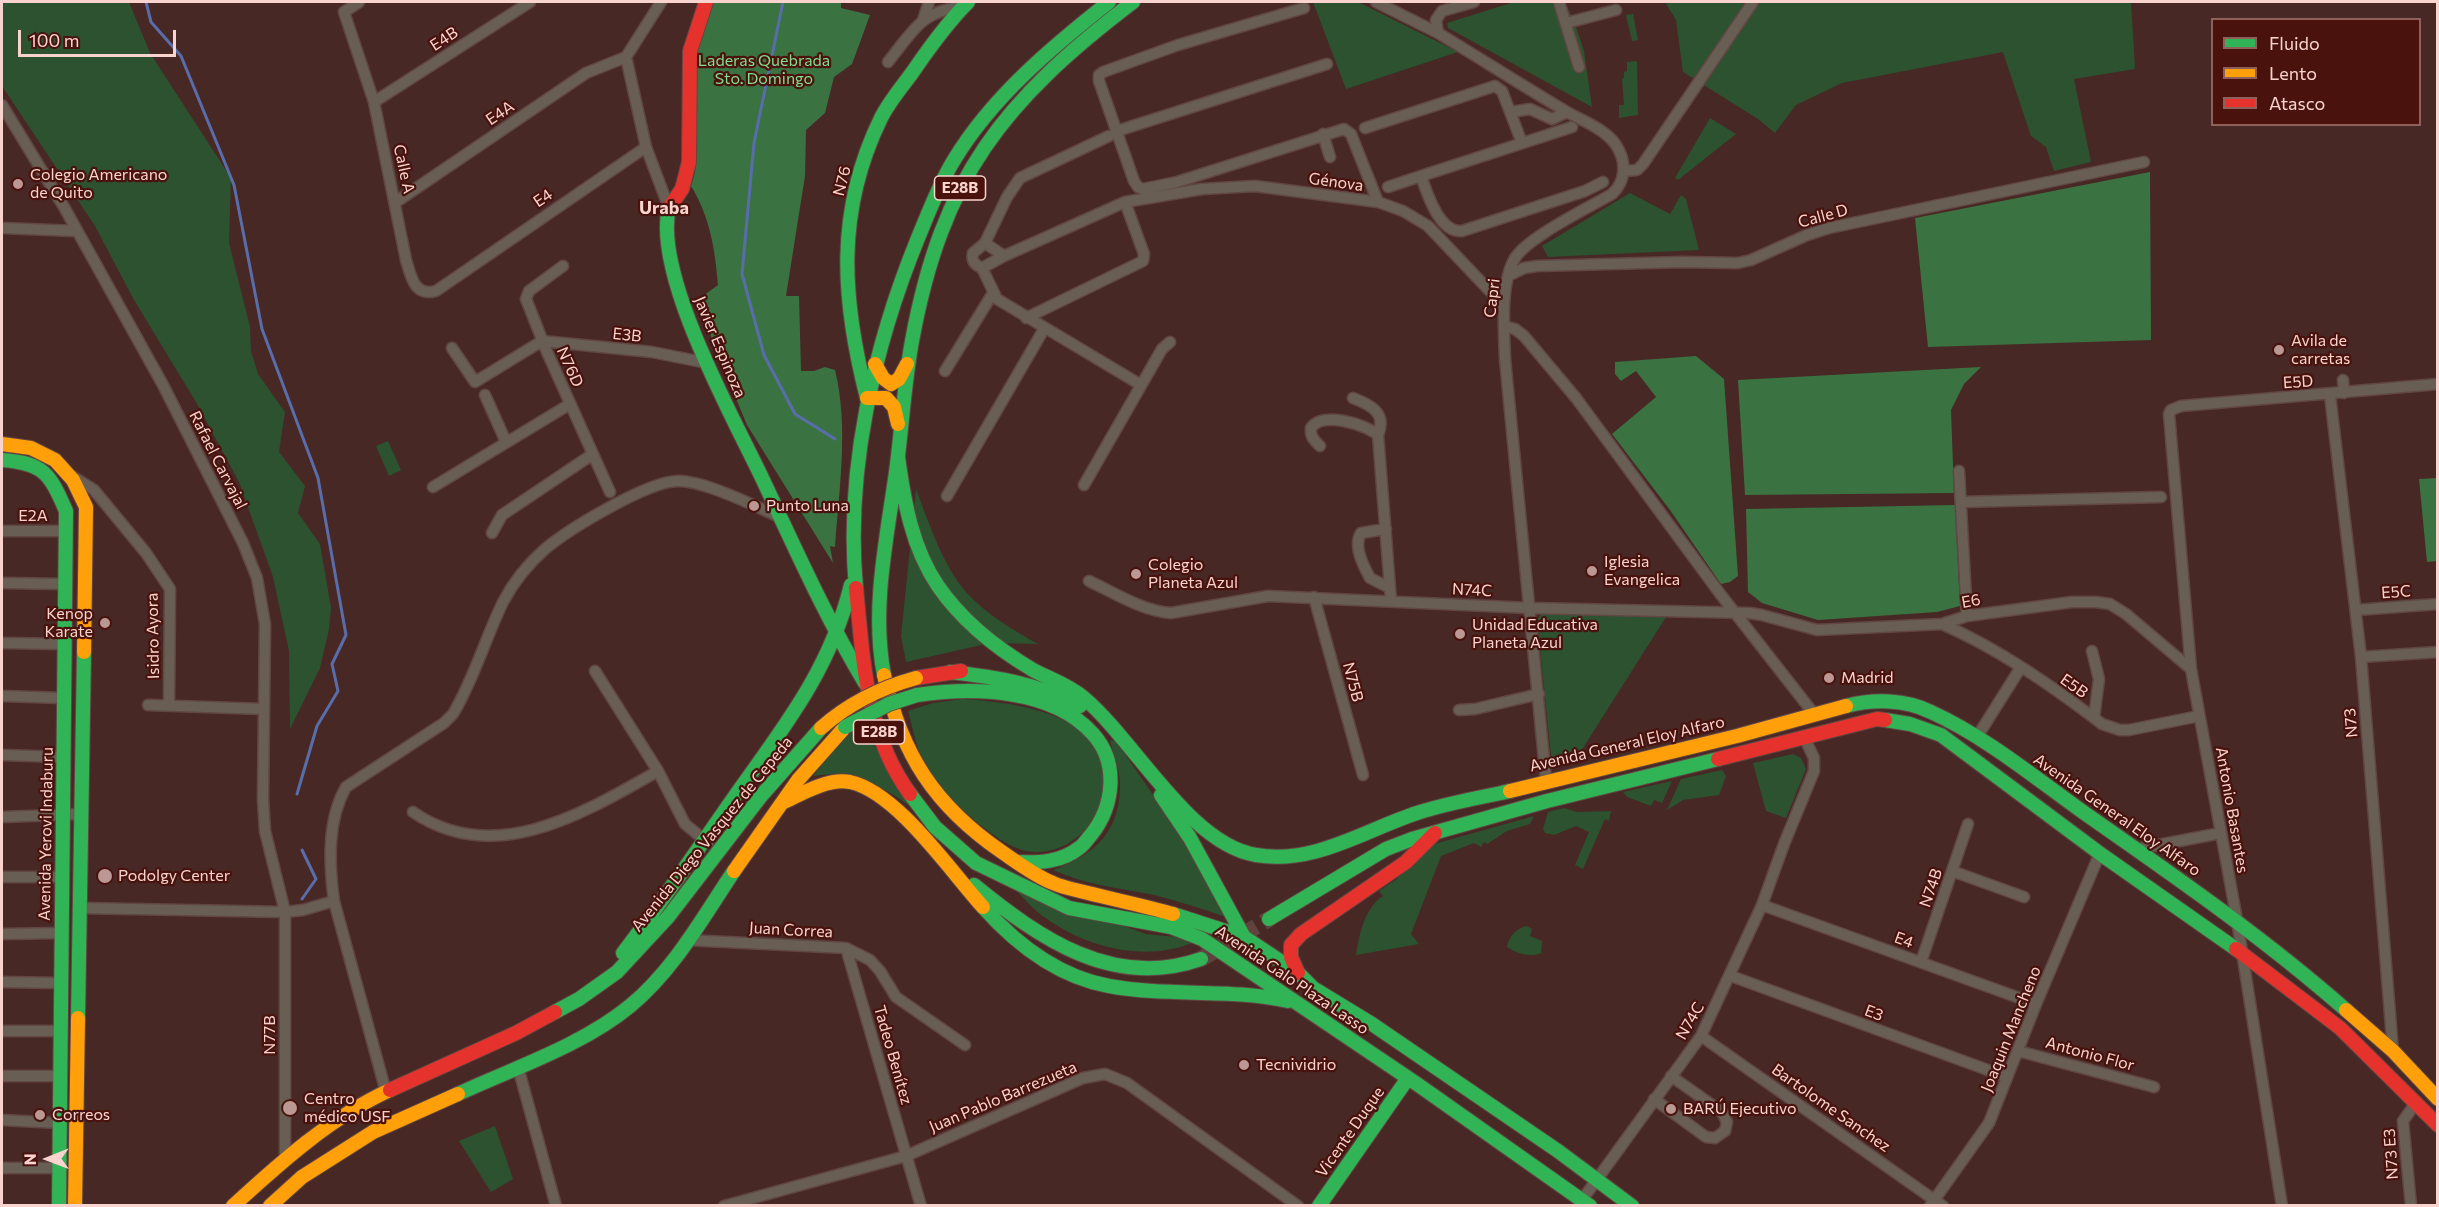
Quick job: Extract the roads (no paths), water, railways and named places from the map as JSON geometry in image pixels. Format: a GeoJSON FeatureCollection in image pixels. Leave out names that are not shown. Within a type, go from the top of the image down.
{"type":"FeatureCollection","features":[{"type":"Feature","properties":{"kind":"main road","name":"Javier Espinoza"},"geometry":{"type":"LineString","coordinates":[[706,2],[690,51],[690,132],[686,178],[682,189],[669,208],[666,222],[669,251],[684,308],[707,363],[836,634],[865,683]]}},
{"type":"Feature","properties":{"kind":"main road","name":"E28B"},"geometry":{"type":"LineString","coordinates":[[867,398],[901,280],[932,205],[954,160],[981,122],[1019,80],[1059,41],[1109,2]]}},
{"type":"Feature","properties":{"kind":"main road","name":"E28B"},"geometry":{"type":"LineString","coordinates":[[899,436],[909,358],[929,267],[950,211],[970,168],[994,133],[1030,92],[1069,53],[1133,2]]}},
{"type":"Feature","properties":{"kind":"main road","name":"N76"},"geometry":{"type":"LineString","coordinates":[[867,398],[849,314],[846,275],[849,230],[857,186],[867,152],[882,117],[936,38],[966,4]]}},
{"type":"Feature","properties":{"kind":"main road"},"geometry":{"type":"LineString","coordinates":[[875,364],[882,379],[888,383],[894,383],[903,374],[909,358]]}},
{"type":"Feature","properties":{"kind":"main road"},"geometry":{"type":"LineString","coordinates":[[867,398],[877,396],[890,402],[897,416],[899,436]]}},
{"type":"Feature","properties":{"kind":"main road","name":"Avenida Galo Plaza Lasso"},"geometry":{"type":"LineString","coordinates":[[867,398],[856,493],[854,569],[865,683],[875,724],[902,781],[935,827],[976,863],[1069,908],[1123,917],[1188,932],[1233,958],[1586,1203]]}},
{"type":"Feature","properties":{"kind":"main road","name":"Avenida Galo Plaza Lasso"},"geometry":{"type":"LineString","coordinates":[[899,436],[881,585],[880,643],[890,707],[898,731],[914,764],[931,788],[962,823],[1000,852],[1040,878],[1063,887],[1170,913],[1244,937],[1298,973],[1313,988],[1382,1030],[1632,1206]]}},
{"type":"Feature","properties":{"kind":"main road"},"geometry":{"type":"LineString","coordinates":[[2,444],[34,448],[53,458],[70,475],[81,491],[86,507],[75,1206]]}},
{"type":"Feature","properties":{"kind":"main road","name":"Avenida General Eloy Alfaro"},"geometry":{"type":"LineString","coordinates":[[898,457],[910,527],[918,551],[947,600],[971,626],[1002,651],[1082,696],[1104,716],[1191,816],[1216,839],[1233,849],[1270,858],[1298,856],[1417,813],[1546,780],[1737,736],[1857,703],[1882,700],[1901,702],[1930,711],[1977,737],[2237,920],[2312,980],[2393,1051],[2438,1099]]}},
{"type":"Feature","properties":{"kind":"main road","name":"Avenida Yerovi Indaburu"},"geometry":{"type":"LineString","coordinates":[[2,460],[25,461],[44,468],[55,485],[66,511],[59,1206]]}},
{"type":"Feature","properties":{"kind":"main road"},"geometry":{"type":"LineString","coordinates":[[579,999],[645,925],[814,682],[836,634],[851,588],[854,569]]}},
{"type":"Feature","properties":{"kind":"main road"},"geometry":{"type":"LineString","coordinates":[[812,583],[832,605],[840,603],[851,588]]}},
{"type":"Feature","properties":{"kind":"main road"},"geometry":{"type":"LineString","coordinates":[[950,672],[995,669],[1036,671]]}},
{"type":"Feature","properties":{"kind":"main road"},"geometry":{"type":"LineString","coordinates":[[950,672],[1012,680],[1037,687],[1077,704],[1098,719],[1119,741],[1165,800],[1190,837],[1244,937]]}},
{"type":"Feature","properties":{"kind":"main road","name":"Avenida Diego Vasquez de Cepeda"},"geometry":{"type":"LineString","coordinates":[[233,1206],[285,1158],[350,1112],[386,1092],[516,1033],[579,999],[617,972],[668,917],[761,796],[843,708],[880,689],[916,678],[950,672]]}},
{"type":"Feature","properties":{"kind":"main road"},"geometry":{"type":"LineString","coordinates":[[270,1206],[302,1177],[373,1132],[592,1032],[630,1006],[660,977],[782,803],[829,743],[844,727],[867,714],[902,698],[970,689],[1020,695],[1068,715],[1095,736],[1104,752],[1112,780],[1111,798],[1101,822],[1082,848],[1057,859],[1038,863],[1016,862]]}},
{"type":"Feature","properties":{"kind":"main road","name":"Avenida General Eloy Alfaro"},"geometry":{"type":"LineString","coordinates":[[1269,920],[1386,849],[1435,833],[1547,801],[1804,737],[1877,720],[1902,721],[1922,726],[1941,735],[2100,853],[2194,918],[2340,1028],[2438,1125]]}},
{"type":"Feature","properties":{"kind":"main road"},"geometry":{"type":"LineString","coordinates":[[782,803],[828,784],[849,782],[861,785],[880,795],[943,860],[973,897],[1013,939],[1083,978],[1119,988],[1241,992],[1270,996],[1301,1005]]}},
{"type":"Feature","properties":{"kind":"main road"},"geometry":{"type":"LineString","coordinates":[[1298,973],[1292,957],[1291,945],[1301,934],[1406,862],[1435,833]]}},
{"type":"Feature","properties":{"kind":"main road"},"geometry":{"type":"LineString","coordinates":[[943,860],[1017,920],[1071,951],[1110,964],[1160,968],[1175,967],[1201,959]]}},
{"type":"Feature","properties":{"kind":"main road"},"geometry":{"type":"LineString","coordinates":[[976,863],[1017,920]]}},
{"type":"Feature","properties":{"kind":"main road","name":"Vicente Duque"},"geometry":{"type":"LineString","coordinates":[[1319,1206],[1412,1081]]}},
{"type":"Feature","properties":{"kind":"main road","name":"Vicente Duque"},"geometry":{"type":"LineString","coordinates":[[1328,1206],[1412,1081]]}},
{"type":"Feature","properties":{"kind":"street","name":"Calle A"},"geometry":{"type":"LineString","coordinates":[[359,2],[344,12],[374,102],[406,260],[415,286],[419,290],[430,292],[457,274]]}},
{"type":"Feature","properties":{"kind":"street","name":"E4B"},"geometry":{"type":"LineString","coordinates":[[374,102],[530,2]]}},
{"type":"Feature","properties":{"kind":"street"},"geometry":{"type":"LineString","coordinates":[[661,2],[626,57],[646,147],[669,208]]}},
{"type":"Feature","properties":{"kind":"street"},"geometry":{"type":"LineString","coordinates":[[923,20],[929,2]]}},
{"type":"Feature","properties":{"kind":"street"},"geometry":{"type":"LineString","coordinates":[[1376,2],[1438,33],[1591,125],[1616,145],[1624,171],[1637,170],[1644,164],[1753,2]]}},
{"type":"Feature","properties":{"kind":"street"},"geometry":{"type":"LineString","coordinates":[[1438,33],[1436,20],[1442,11],[1474,2]]}},
{"type":"Feature","properties":{"kind":"street"},"geometry":{"type":"LineString","coordinates":[[1559,2],[1579,67]]}},
{"type":"Feature","properties":{"kind":"street"},"geometry":{"type":"LineString","coordinates":[[888,62],[923,20],[942,9],[966,4]]}},
{"type":"Feature","properties":{"kind":"street"},"geometry":{"type":"LineString","coordinates":[[1304,8],[1178,45],[1103,72],[1099,75],[1099,81],[1113,134],[1134,181],[1138,187],[1143,189],[1177,182],[1323,134],[1341,129],[1349,131],[1378,202]]}},
{"type":"Feature","properties":{"kind":"street"},"geometry":{"type":"LineString","coordinates":[[1566,23],[1616,10]]}},
{"type":"Feature","properties":{"kind":"street","name":"E4A"},"geometry":{"type":"LineString","coordinates":[[396,202],[586,73],[626,57]]}},
{"type":"Feature","properties":{"kind":"street"},"geometry":{"type":"LineString","coordinates":[[1141,386],[997,299],[982,268],[973,262],[972,256],[976,249],[986,243],[1007,196],[1020,178],[1113,134],[1326,64]]}},
{"type":"Feature","properties":{"kind":"street"},"geometry":{"type":"LineString","coordinates":[[1365,128],[1495,86],[1501,88],[1522,143]]}},
{"type":"Feature","properties":{"kind":"street","name":"Rafael Carvajal"},"geometry":{"type":"LineString","coordinates":[[2,105],[64,207],[163,385],[243,543],[257,578],[265,624],[263,798],[265,831],[273,868]]}},
{"type":"Feature","properties":{"kind":"street"},"geometry":{"type":"LineString","coordinates":[[1511,112],[1530,109],[1554,119],[1567,112]]}},
{"type":"Feature","properties":{"kind":"street"},"geometry":{"type":"LineString","coordinates":[[1388,187],[1572,127]]}},
{"type":"Feature","properties":{"kind":"street"},"geometry":{"type":"LineString","coordinates":[[1323,134],[1329,157]]}},
{"type":"Feature","properties":{"kind":"street","name":"E4"},"geometry":{"type":"LineString","coordinates":[[457,274],[646,147]]}},
{"type":"Feature","properties":{"kind":"street","name":"Calle D"},"geometry":{"type":"LineString","coordinates":[[1510,275],[1524,268],[1537,266],[1738,263],[1751,260],[1807,235],[1829,228],[2145,162]]}},
{"type":"Feature","properties":{"kind":"street","name":"Capri"},"geometry":{"type":"LineString","coordinates":[[1546,780],[1504,326],[1504,295],[1515,259],[1521,250],[1612,194],[1622,182],[1624,171]]}},
{"type":"Feature","properties":{"kind":"street"},"geometry":{"type":"LineString","coordinates":[[1421,176],[1433,210],[1457,232],[1585,191],[1603,182]]}},
{"type":"Feature","properties":{"kind":"street","name":"Génova"},"geometry":{"type":"LineString","coordinates":[[982,268],[1126,202],[1202,189],[1255,186],[1378,202],[1404,211],[1428,226],[1504,306]]}},
{"type":"Feature","properties":{"kind":"street"},"geometry":{"type":"LineString","coordinates":[[1026,318],[1143,261],[1144,254],[1126,202]]}},
{"type":"Feature","properties":{"kind":"street"},"geometry":{"type":"LineString","coordinates":[[2,228],[76,231]]}},
{"type":"Feature","properties":{"kind":"street"},"geometry":{"type":"LineString","coordinates":[[986,243],[1004,256]]}},
{"type":"Feature","properties":{"kind":"street","name":"N76D"},"geometry":{"type":"LineString","coordinates":[[562,266],[526,295],[526,299],[610,492]]}},
{"type":"Feature","properties":{"kind":"street"},"geometry":{"type":"LineString","coordinates":[[945,371],[993,293]]}},
{"type":"Feature","properties":{"kind":"street"},"geometry":{"type":"LineString","coordinates":[[1504,326],[1515,329],[1524,336],[1576,398],[1736,614],[1814,714]]}},
{"type":"Feature","properties":{"kind":"street"},"geometry":{"type":"LineString","coordinates":[[947,496],[1044,329]]}},
{"type":"Feature","properties":{"kind":"street"},"geometry":{"type":"LineString","coordinates":[[452,348],[475,382],[543,341]]}},
{"type":"Feature","properties":{"kind":"street","name":"E3B"},"geometry":{"type":"LineString","coordinates":[[543,341],[652,352],[707,363]]}},
{"type":"Feature","properties":{"kind":"street"},"geometry":{"type":"LineString","coordinates":[[1084,485],[1162,349],[1170,342]]}},
{"type":"Feature","properties":{"kind":"street"},"geometry":{"type":"LineString","coordinates":[[2343,380],[2344,393]]}},
{"type":"Feature","properties":{"kind":"street","name":"E5D"},"geometry":{"type":"LineString","coordinates":[[2168,418],[2171,410],[2181,406],[2438,384]]}},
{"type":"Feature","properties":{"kind":"street"},"geometry":{"type":"LineString","coordinates":[[485,395],[506,442]]}},
{"type":"Feature","properties":{"kind":"street","name":"N73"},"geometry":{"type":"LineString","coordinates":[[2330,395],[2361,657],[2393,1051]]}},
{"type":"Feature","properties":{"kind":"street"},"geometry":{"type":"LineString","coordinates":[[1353,398],[1376,410],[1382,422],[1378,435],[1390,601]]}},
{"type":"Feature","properties":{"kind":"street"},"geometry":{"type":"LineString","coordinates":[[433,487],[570,404]]}},
{"type":"Feature","properties":{"kind":"street","name":"Antonio Basantes"},"geometry":{"type":"LineString","coordinates":[[2168,418],[2191,669],[2237,920],[2282,1206]]}},
{"type":"Feature","properties":{"kind":"street"},"geometry":{"type":"LineString","coordinates":[[1320,446],[1310,433],[1314,423],[1319,420],[1328,419],[1364,426],[1378,435]]}},
{"type":"Feature","properties":{"kind":"street"},"geometry":{"type":"LineString","coordinates":[[492,533],[502,515],[593,454]]}},
{"type":"Feature","properties":{"kind":"street"},"geometry":{"type":"LineString","coordinates":[[1959,471],[1967,616]]}},
{"type":"Feature","properties":{"kind":"street","name":"Isidro Ayora"},"geometry":{"type":"LineString","coordinates":[[70,475],[94,490],[146,552],[170,589],[169,704]]}},
{"type":"Feature","properties":{"kind":"street"},"geometry":{"type":"LineString","coordinates":[[386,1092],[334,901],[330,877],[331,834],[342,794],[353,781],[444,723],[453,714],[504,601],[522,574],[545,549],[627,498],[665,483],[678,481],[706,488],[780,517]]}},
{"type":"Feature","properties":{"kind":"street"},"geometry":{"type":"LineString","coordinates":[[1961,502],[2162,497]]}},
{"type":"Feature","properties":{"kind":"street"},"geometry":{"type":"LineString","coordinates":[[1386,529],[1361,533],[1358,547],[1370,578],[1390,588]]}},
{"type":"Feature","properties":{"kind":"street","name":"E2A"},"geometry":{"type":"LineString","coordinates":[[2,531],[65,531]]}},
{"type":"Feature","properties":{"kind":"street","name":"N74C"},"geometry":{"type":"LineString","coordinates":[[1089,581],[1150,610],[1172,613],[1268,596],[1530,608],[1736,614]]}},
{"type":"Feature","properties":{"kind":"street"},"geometry":{"type":"LineString","coordinates":[[2,583],[64,584]]}},
{"type":"Feature","properties":{"kind":"street","name":"N75B"},"geometry":{"type":"LineString","coordinates":[[1314,597],[1363,775]]}},
{"type":"Feature","properties":{"kind":"street","name":"E6"},"geometry":{"type":"LineString","coordinates":[[1736,614],[1762,615],[1817,630],[1942,624],[1967,616],[2072,602],[2110,604],[2126,614],[2191,669]]}},
{"type":"Feature","properties":{"kind":"street","name":"E5C"},"geometry":{"type":"LineString","coordinates":[[2356,610],[2438,604]]}},
{"type":"Feature","properties":{"kind":"street","name":"E5B"},"geometry":{"type":"LineString","coordinates":[[1942,624],[2021,667],[2102,724],[2120,730],[2199,716]]}},
{"type":"Feature","properties":{"kind":"street"},"geometry":{"type":"LineString","coordinates":[[2,643],[64,644]]}},
{"type":"Feature","properties":{"kind":"street"},"geometry":{"type":"LineString","coordinates":[[2092,651],[2099,679],[2094,718]]}},
{"type":"Feature","properties":{"kind":"street"},"geometry":{"type":"LineString","coordinates":[[2361,657],[2438,652]]}},
{"type":"Feature","properties":{"kind":"street"},"geometry":{"type":"LineString","coordinates":[[1977,737],[2021,667]]}},
{"type":"Feature","properties":{"kind":"street"},"geometry":{"type":"LineString","coordinates":[[595,671],[658,771],[684,824],[704,841],[718,849]]}},
{"type":"Feature","properties":{"kind":"street"},"geometry":{"type":"LineString","coordinates":[[1459,710],[1475,709],[1539,694]]}},
{"type":"Feature","properties":{"kind":"street"},"geometry":{"type":"LineString","coordinates":[[2,696],[63,698]]}},
{"type":"Feature","properties":{"kind":"street"},"geometry":{"type":"LineString","coordinates":[[148,705],[264,709]]}},
{"type":"Feature","properties":{"kind":"street","name":"N74C"},"geometry":{"type":"LineString","coordinates":[[1586,1203],[1596,1179],[1701,1036],[1731,976],[1762,905],[1814,771],[1814,758],[1804,737]]}},
{"type":"Feature","properties":{"kind":"street"},"geometry":{"type":"LineString","coordinates":[[2,755],[63,757]]}},
{"type":"Feature","properties":{"kind":"street"},"geometry":{"type":"LineString","coordinates":[[413,812],[449,832],[479,836],[514,835],[578,814],[658,771]]}},
{"type":"Feature","properties":{"kind":"street"},"geometry":{"type":"LineString","coordinates":[[2,817],[82,814]]}},
{"type":"Feature","properties":{"kind":"street","name":"N74B"},"geometry":{"type":"LineString","coordinates":[[1921,962],[1968,824]]}},
{"type":"Feature","properties":{"kind":"street"},"geometry":{"type":"LineString","coordinates":[[2137,849],[2221,833]]}},
{"type":"Feature","properties":{"kind":"street","name":"Joaquin Mancheno"},"geometry":{"type":"LineString","coordinates":[[1936,1204],[1989,1123],[2100,853]]}},
{"type":"Feature","properties":{"kind":"street","name":"N77B"},"geometry":{"type":"LineString","coordinates":[[273,868],[285,912],[285,1158]]}},
{"type":"Feature","properties":{"kind":"street"},"geometry":{"type":"LineString","coordinates":[[1952,871],[2024,897]]}},
{"type":"Feature","properties":{"kind":"street"},"geometry":{"type":"LineString","coordinates":[[2,877],[62,877]]}},
{"type":"Feature","properties":{"kind":"street"},"geometry":{"type":"LineString","coordinates":[[80,908],[285,912],[303,910],[334,901]]}},
{"type":"Feature","properties":{"kind":"street","name":"E4"},"geometry":{"type":"LineString","coordinates":[[1762,905],[2036,1004]]}},
{"type":"Feature","properties":{"kind":"street"},"geometry":{"type":"LineString","coordinates":[[2,934],[61,933]]}},
{"type":"Feature","properties":{"kind":"street","name":"Juan Correa"},"geometry":{"type":"LineString","coordinates":[[686,940],[846,948],[870,960],[880,971],[896,997],[964,1045]]}},
{"type":"Feature","properties":{"kind":"street","name":"Tadeo Benítez"},"geometry":{"type":"LineString","coordinates":[[846,948],[921,1206]]}},
{"type":"Feature","properties":{"kind":"street","name":"E3"},"geometry":{"type":"LineString","coordinates":[[1731,976],[2007,1077]]}},
{"type":"Feature","properties":{"kind":"street"},"geometry":{"type":"LineString","coordinates":[[2,981],[61,983]]}},
{"type":"Feature","properties":{"kind":"street"},"geometry":{"type":"LineString","coordinates":[[2,1031],[60,1031]]}},
{"type":"Feature","properties":{"kind":"street","name":"Bartolome Sanchez"},"geometry":{"type":"LineString","coordinates":[[1701,1036],[1936,1204]]}},
{"type":"Feature","properties":{"kind":"street","name":"Antonio Flor"},"geometry":{"type":"LineString","coordinates":[[2018,1051],[2154,1087]]}},
{"type":"Feature","properties":{"kind":"street"},"geometry":{"type":"LineString","coordinates":[[518,1067],[556,1206]]}},
{"type":"Feature","properties":{"kind":"street","name":"Juan Pablo Barrezueta"},"geometry":{"type":"LineString","coordinates":[[724,1206],[906,1156],[1083,1078],[1105,1074],[1127,1083],[1298,1206]]}},
{"type":"Feature","properties":{"kind":"street"},"geometry":{"type":"LineString","coordinates":[[2,1076],[60,1076]]}},
{"type":"Feature","properties":{"kind":"street"},"geometry":{"type":"LineString","coordinates":[[1654,1099],[1706,1137],[1716,1138],[1725,1131],[1727,1122],[1722,1112],[1671,1076]]}},
{"type":"Feature","properties":{"kind":"street","name":"N73 E3"},"geometry":{"type":"LineString","coordinates":[[2411,1206],[2403,1121],[2415,1104]]}},
{"type":"Feature","properties":{"kind":"street"},"geometry":{"type":"LineString","coordinates":[[2,1120],[59,1123]]}},
{"type":"Feature","properties":{"kind":"street"},"geometry":{"type":"LineString","coordinates":[[2,1168],[59,1168]]}},
{"type":"Feature","properties":{"kind":"waterway"},"geometry":{"type":"LineString","coordinates":[[146,2],[151,22],[181,56],[234,185],[262,329],[318,478],[346,635],[332,664],[338,691],[317,726],[297,794]]}},
{"type":"Feature","properties":{"kind":"waterway"},"geometry":{"type":"LineString","coordinates":[[783,2],[754,143],[742,274],[764,355],[795,414],[835,439]]}},
{"type":"Feature","properties":{"kind":"waterway"},"geometry":{"type":"LineString","coordinates":[[302,850],[316,879],[302,899]]}},
{"type":"Feature","properties":{"kind":"tunnel"},"geometry":{"type":"LineString","coordinates":[[1201,959],[1269,919]]}},
{"type":"Feature","properties":{"kind":"place","name":"Colegio Americano de Quito"},"geometry":{"type":"Point","coordinates":[18,184]}},
{"type":"Feature","properties":{"kind":"place","name":"Avila de carretas"},"geometry":{"type":"Point","coordinates":[2279,350]}},
{"type":"Feature","properties":{"kind":"place","name":"Punto Luna"},"geometry":{"type":"Point","coordinates":[754,506]}},
{"type":"Feature","properties":{"kind":"place","name":"Iglesia Evangelica"},"geometry":{"type":"Point","coordinates":[1592,571]}},
{"type":"Feature","properties":{"kind":"place","name":"Colegio Planeta Azul"},"geometry":{"type":"Point","coordinates":[1136,574]}},
{"type":"Feature","properties":{"kind":"place","name":"Kenop Karate"},"geometry":{"type":"Point","coordinates":[105,623]}},
{"type":"Feature","properties":{"kind":"place","name":"Unidad Educativa Planeta Azul"},"geometry":{"type":"Point","coordinates":[1460,634]}},
{"type":"Feature","properties":{"kind":"place","name":"Madrid"},"geometry":{"type":"Point","coordinates":[1829,678]}},
{"type":"Feature","properties":{"kind":"place","name":"Podolgy Center"},"geometry":{"type":"Point","coordinates":[105,876]}},
{"type":"Feature","properties":{"kind":"place","name":"Tecnividrio"},"geometry":{"type":"Point","coordinates":[1244,1065]}},
{"type":"Feature","properties":{"kind":"place","name":"Centro médico USF"},"geometry":{"type":"Point","coordinates":[290,1108]}},
{"type":"Feature","properties":{"kind":"place","name":"BARÚ Ejecutivo"},"geometry":{"type":"Point","coordinates":[1671,1109]}},
{"type":"Feature","properties":{"kind":"place","name":"Correos"},"geometry":{"type":"Point","coordinates":[40,1115]}},
{"type":"Feature","properties":{"kind":"district","name":"Uraba"},"geometry":{"type":"Point","coordinates":[664,208]}},
{"type":"Feature","properties":{"kind":"park label","name":"Laderas Quebrada Sto. Domingo"},"geometry":{"type":"Point","coordinates":[764,70]}}]}
